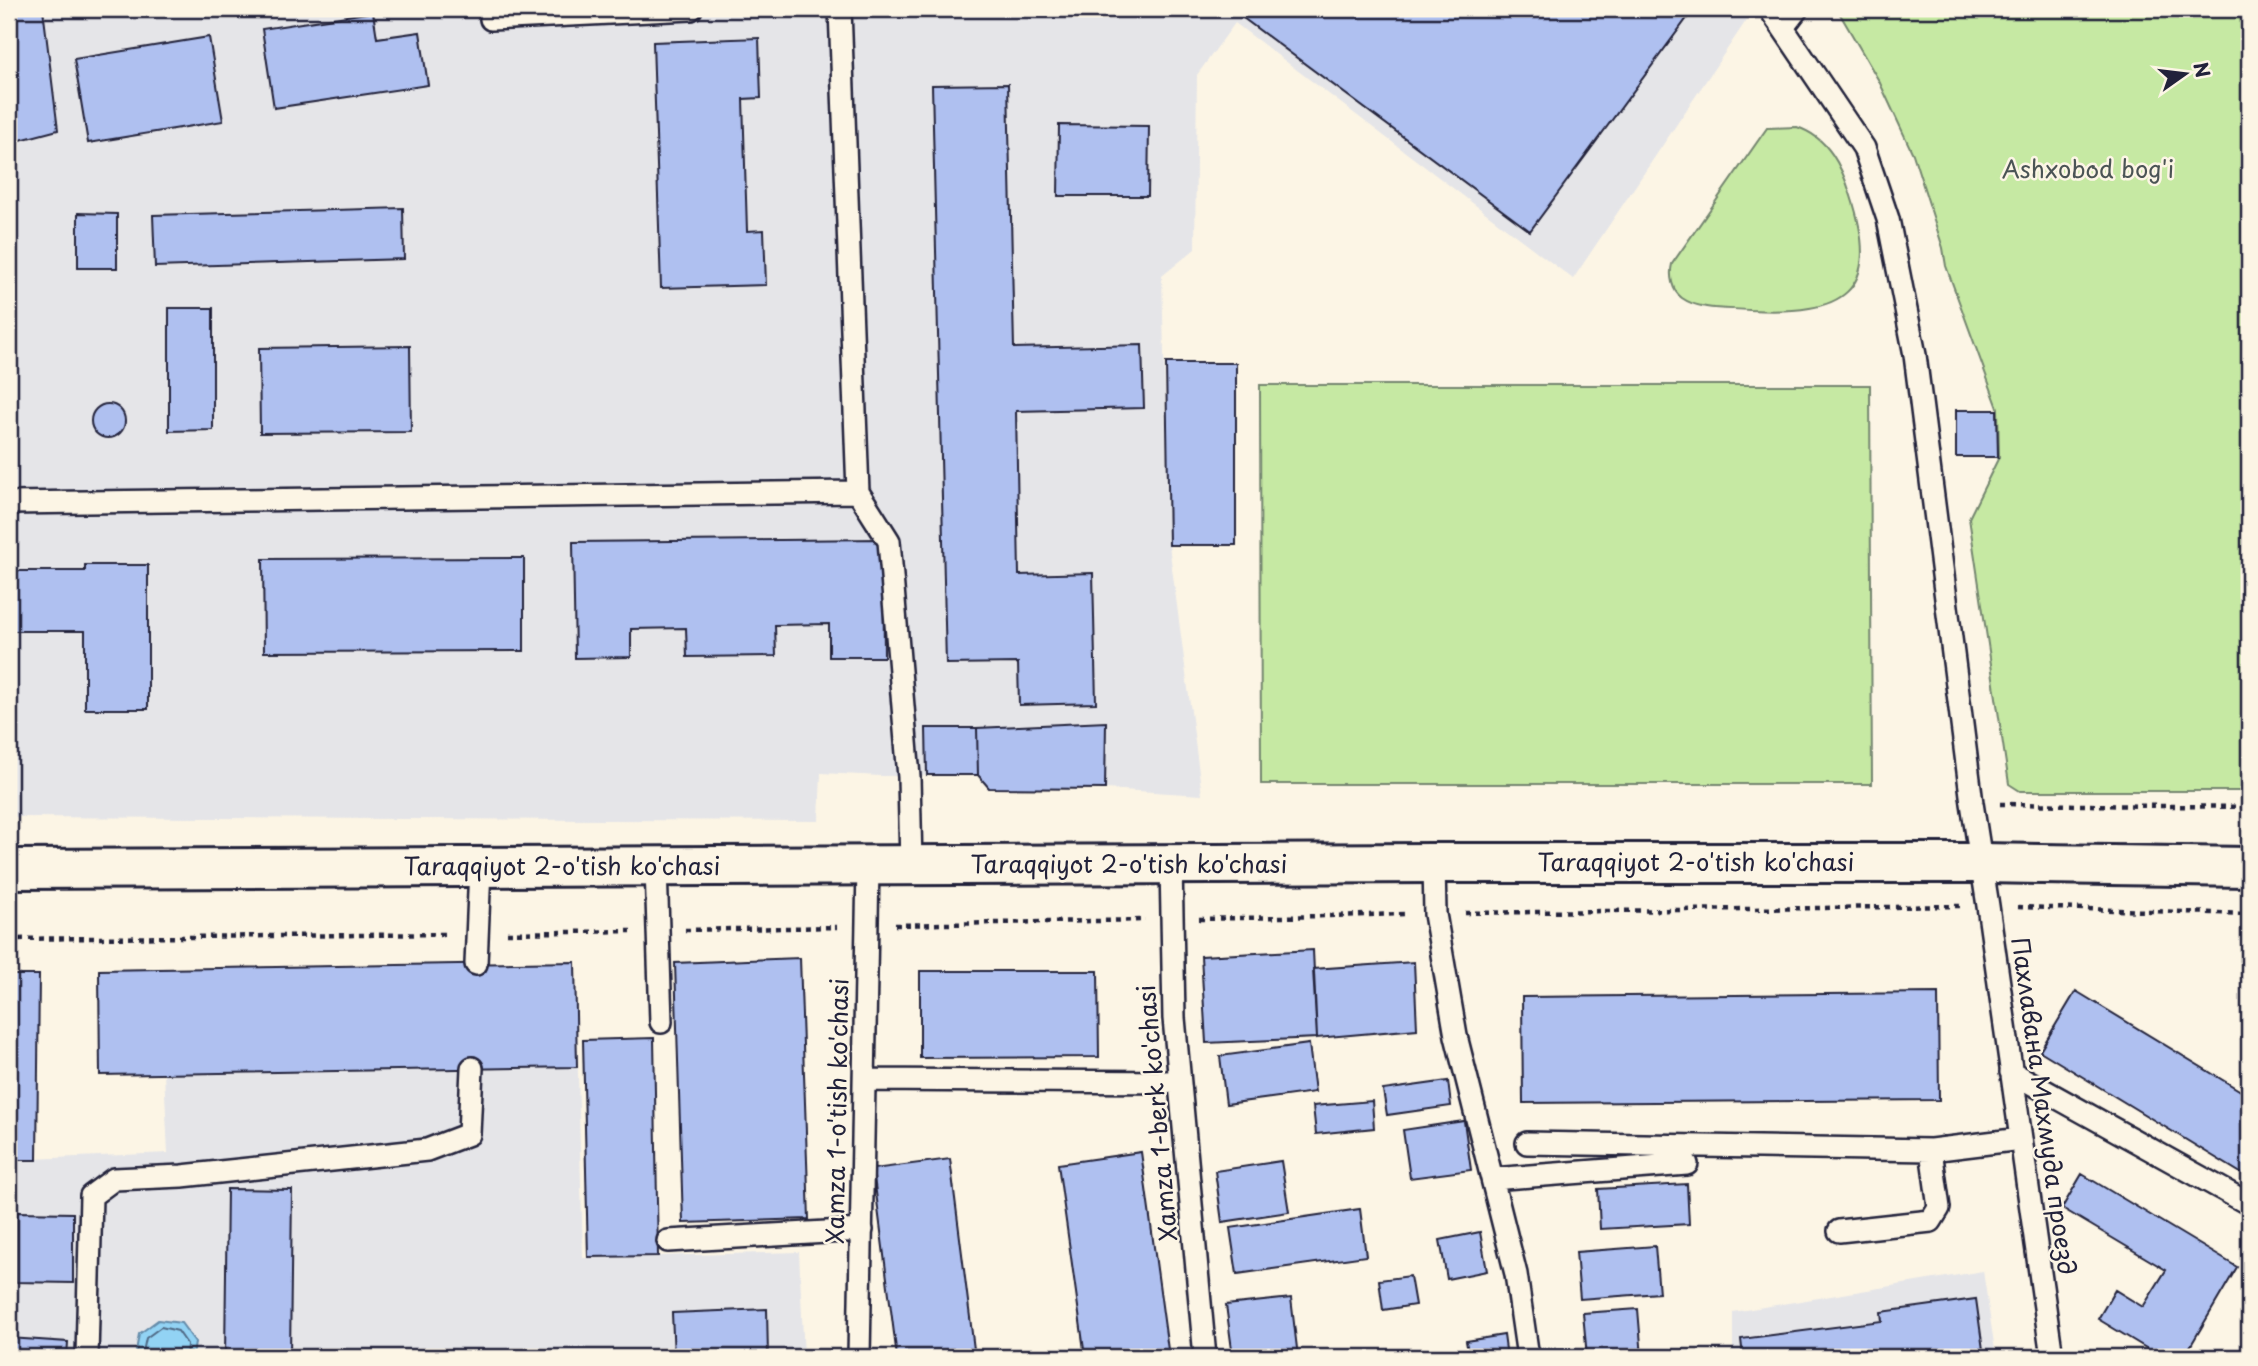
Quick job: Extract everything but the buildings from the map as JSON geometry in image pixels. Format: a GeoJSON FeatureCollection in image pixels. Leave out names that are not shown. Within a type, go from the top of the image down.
{"type":"FeatureCollection","features":[{"type":"Feature","properties":{"kind":"main road","name":"Taraqqiyot 2-o'tish ko'chasi"},"geometry":{"type":"LineString","coordinates":[[9,869],[1434,863],[1981,863],[2249,867]]}},
{"type":"Feature","properties":{"kind":"lane"},"geometry":{"type":"LineString","coordinates":[[491,19],[691,9]]}},
{"type":"Feature","properties":{"kind":"lane"},"geometry":{"type":"LineString","coordinates":[[840,9],[858,492],[889,541],[909,776],[911,866]]}},
{"type":"Feature","properties":{"kind":"lane","name":"Пахлавана Махмуда проезд"},"geometry":{"type":"LineString","coordinates":[[1770,9],[1784,26],[1864,149],[1888,219],[1915,355],[1972,803],[2052,1357]]}},
{"type":"Feature","properties":{"kind":"lane"},"geometry":{"type":"LineString","coordinates":[[1784,26],[1797,9]]}},
{"type":"Feature","properties":{"kind":"lane"},"geometry":{"type":"LineString","coordinates":[[9,503],[858,492]]}},
{"type":"Feature","properties":{"kind":"lane"},"geometry":{"type":"LineString","coordinates":[[1434,863],[1435,914],[1456,1036],[1516,1274],[1528,1357]]}},
{"type":"Feature","properties":{"kind":"lane","name":"Xamza 1-berk ko'chasi"},"geometry":{"type":"LineString","coordinates":[[1171,864],[1174,1018],[1205,1357]]}},
{"type":"Feature","properties":{"kind":"lane","name":"Xamza 1-o'tish ko'chasi"},"geometry":{"type":"LineString","coordinates":[[859,1357],[868,866]]}},
{"type":"Feature","properties":{"kind":"lane"},"geometry":{"type":"LineString","coordinates":[[476,964],[480,867]]}},
{"type":"Feature","properties":{"kind":"lane"},"geometry":{"type":"LineString","coordinates":[[656,867],[661,1022]]}},
{"type":"Feature","properties":{"kind":"lane"},"geometry":{"type":"LineString","coordinates":[[87,1357],[91,1196],[114,1179],[182,1176],[427,1150],[469,1134],[472,1068]]}},
{"type":"Feature","properties":{"kind":"lane"},"geometry":{"type":"LineString","coordinates":[[2011,1072],[2249,1204]]}},
{"type":"Feature","properties":{"kind":"lane"},"geometry":{"type":"LineString","coordinates":[[865,1080],[1180,1082]]}},
{"type":"Feature","properties":{"kind":"lane"},"geometry":{"type":"LineString","coordinates":[[1527,1143],[1931,1150],[2021,1139]]}},
{"type":"Feature","properties":{"kind":"lane"},"geometry":{"type":"LineString","coordinates":[[1839,1231],[1931,1221],[1940,1208],[1931,1150]]}},
{"type":"Feature","properties":{"kind":"lane"},"geometry":{"type":"LineString","coordinates":[[1492,1179],[1687,1164]]}},
{"type":"Feature","properties":{"kind":"lane"},"geometry":{"type":"LineString","coordinates":[[668,1241],[862,1230]]}},
{"type":"Feature","properties":{"kind":"path"},"geometry":{"type":"LineString","coordinates":[[1972,803],[2249,807]]}},
{"type":"Feature","properties":{"kind":"path"},"geometry":{"type":"LineString","coordinates":[[9,939],[477,934],[1435,914],[1988,906],[2249,914]]}},
{"type":"Feature","properties":{"kind":"shaded area"},"geometry":{"type":"Polygon","coordinates":[[[9,9],[1754,9],[1573,279],[1235,23],[1197,75],[1195,249],[1162,276],[1169,545],[1202,795],[1105,789],[1106,722],[978,775],[881,776],[821,773],[819,821],[9,817],[9,9]]]}},
{"type":"Feature","properties":{"kind":"shaded area"},"geometry":{"type":"Polygon","coordinates":[[[575,962],[583,1258],[799,1252],[804,1357],[9,1357],[9,1160],[168,1153],[164,1074],[100,1075],[99,970],[575,962]]]}},
{"type":"Feature","properties":{"kind":"shaded area"},"geometry":{"type":"Polygon","coordinates":[[[1983,1271],[1996,1357],[1733,1357],[1733,1312],[1983,1271]]]}},
{"type":"Feature","properties":{"kind":"green space","name":"Ashxobod bog'i"},"geometry":{"type":"Polygon","coordinates":[[[1837,9],[2249,9],[2249,791],[2020,791],[2009,784],[1969,518],[1999,457],[1998,408],[1946,266],[1943,248],[1913,154],[1879,81],[1837,9]]]}},
{"type":"Feature","properties":{"kind":"green space"},"geometry":{"type":"Polygon","coordinates":[[[1797,127],[1817,138],[1825,146],[1843,174],[1860,229],[1862,256],[1858,276],[1847,292],[1831,302],[1810,308],[1782,311],[1715,308],[1697,305],[1682,298],[1672,283],[1672,264],[1767,128],[1797,127]]]}},
{"type":"Feature","properties":{"kind":"green space"},"geometry":{"type":"Polygon","coordinates":[[[1260,385],[1870,385],[1872,784],[1261,784],[1260,385]]]}},
{"type":"Feature","properties":{"kind":"water"},"geometry":{"type":"Polygon","coordinates":[[[158,1320],[181,1323],[195,1342],[193,1357],[135,1357],[139,1334],[158,1320]]]}}]}
